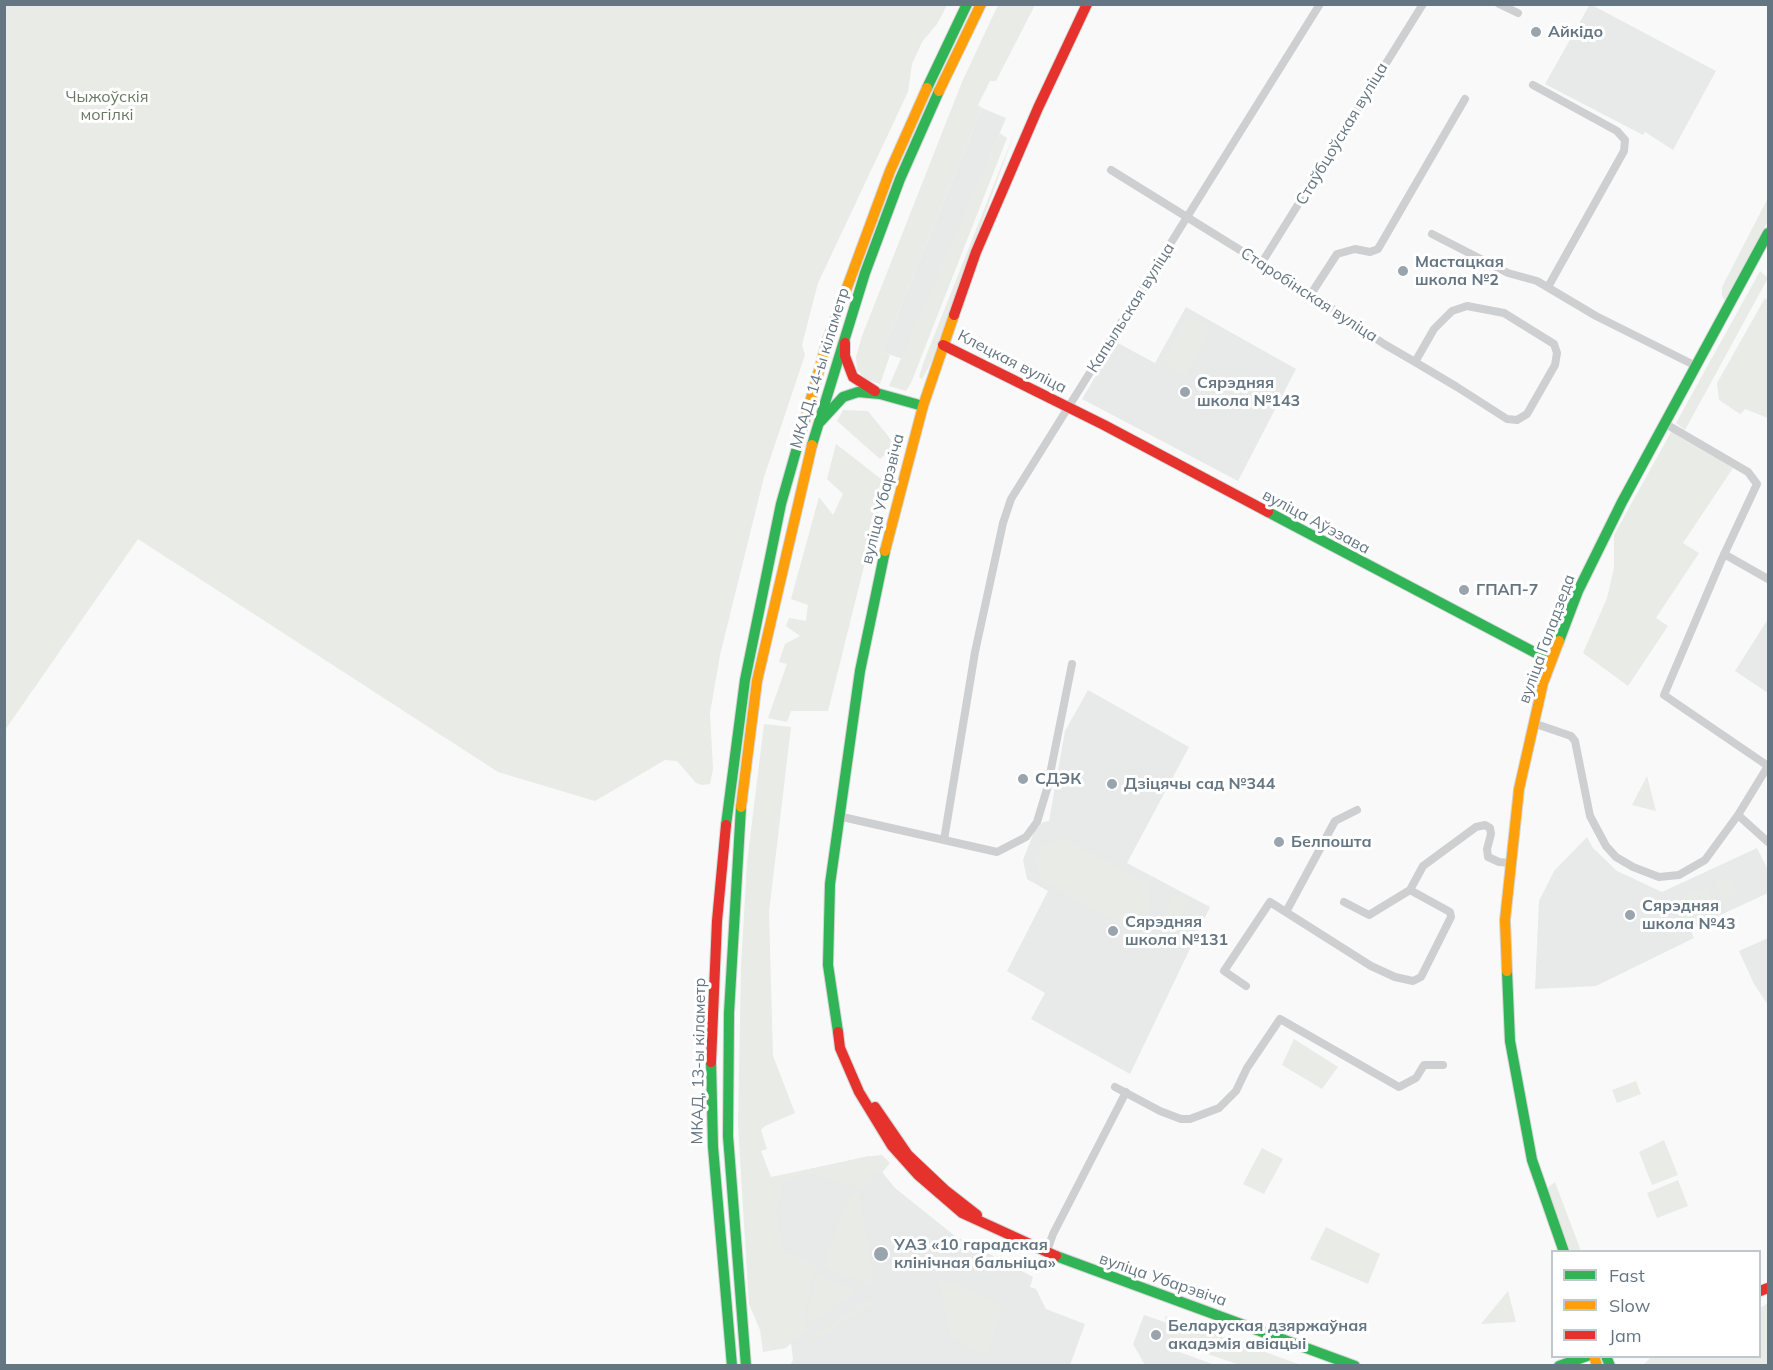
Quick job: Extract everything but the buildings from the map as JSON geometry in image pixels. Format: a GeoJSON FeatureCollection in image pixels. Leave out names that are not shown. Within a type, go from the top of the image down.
{"type":"FeatureCollection","features":[{"type":"Feature","properties":{"kind":"main road","name":"МКАД, 14-ы кіламетр"},"geometry":{"type":"LineString","coordinates":[[734,757],[756,616],[776,527],[828,339],[890,171],[935,69],[967,4]]}},
{"type":"Feature","properties":{"kind":"main road","name":"МКАД, 14-ы кіламетр"},"geometry":{"type":"LineString","coordinates":[[747,758],[757,681],[772,605],[817,426],[845,334],[900,179],[945,77],[981,4]]}},
{"type":"Feature","properties":{"kind":"main road","name":"вуліца Убарэвіча"},"geometry":{"type":"LineString","coordinates":[[1088,4],[991,212],[943,345],[900,485],[871,611],[838,816],[829,900],[828,965],[840,1048],[876,1124],[901,1158],[962,1213],[999,1228],[1046,1254],[1355,1365]]}},
{"type":"Feature","properties":{"kind":"main road","name":"вуліца Галадзеда"},"geometry":{"type":"LineString","coordinates":[[1557,1250],[1532,1160],[1510,1041],[1505,863],[1519,789],[1533,723],[1551,661],[1595,555],[1768,233]]}},
{"type":"Feature","properties":{"kind":"main road"},"geometry":{"type":"LineString","coordinates":[[845,334],[845,356],[853,377],[879,394]]}},
{"type":"Feature","properties":{"kind":"main road","name":"Клецкая вуліца"},"geometry":{"type":"LineString","coordinates":[[943,345],[1068,407]]}},
{"type":"Feature","properties":{"kind":"main road"},"geometry":{"type":"LineString","coordinates":[[817,426],[843,397],[858,392],[879,394],[923,406]]}},
{"type":"Feature","properties":{"kind":"main road","name":"вуліца Аўэзава"},"geometry":{"type":"LineString","coordinates":[[1068,407],[1551,661]]}},
{"type":"Feature","properties":{"kind":"main road","name":"МКАД, 13-ы кіламетр"},"geometry":{"type":"LineString","coordinates":[[732,1365],[712,1147],[711,1061],[717,921],[734,757]]}},
{"type":"Feature","properties":{"kind":"main road","name":"МКАД, 13-ы кіламетр"},"geometry":{"type":"LineString","coordinates":[[746,1365],[728,1136],[732,930],[739,822],[747,758]]}},
{"type":"Feature","properties":{"kind":"main road","name":"вуліца Галадзеда"},"geometry":{"type":"LineString","coordinates":[[1545,1202],[1564,1250]]}},
{"type":"Feature","properties":{"kind":"main road"},"geometry":{"type":"LineString","coordinates":[[1559,1365],[1581,1358]]}},
{"type":"Feature","properties":{"kind":"street","name":"Капыльская вуліца"},"geometry":{"type":"LineString","coordinates":[[944,840],[975,652],[1003,523],[1015,492],[1320,4]]}},
{"type":"Feature","properties":{"kind":"street","name":"Стаўбцоўская вуліца"},"geometry":{"type":"LineString","coordinates":[[1261,264],[1423,4]]}},
{"type":"Feature","properties":{"kind":"street"},"geometry":{"type":"LineString","coordinates":[[1499,4],[1518,13]]}},
{"type":"Feature","properties":{"kind":"street"},"geometry":{"type":"LineString","coordinates":[[1533,85],[1617,131],[1625,140],[1624,151],[1548,287]]}},
{"type":"Feature","properties":{"kind":"street"},"geometry":{"type":"LineString","coordinates":[[1311,294],[1337,254],[1355,249],[1370,252],[1378,249],[1465,99]]}},
{"type":"Feature","properties":{"kind":"street","name":"Старобінская вуліца"},"geometry":{"type":"LineString","coordinates":[[1111,170],[1311,294],[1415,363],[1507,418],[1516,420],[1527,414],[1555,365],[1557,353],[1554,344],[1504,313],[1473,306],[1452,311],[1434,329],[1415,363]]}},
{"type":"Feature","properties":{"kind":"street"},"geometry":{"type":"LineString","coordinates":[[1432,234],[1508,273],[1537,281],[1596,316],[1696,366]]}},
{"type":"Feature","properties":{"kind":"street"},"geometry":{"type":"LineString","coordinates":[[1533,723],[1571,736],[1575,741],[1585,797],[1597,832],[1616,857],[1645,873],[1659,877],[1679,875],[1694,868],[1717,846],[1768,766],[1664,695],[1724,554],[1757,484],[1755,478],[1665,423]]}},
{"type":"Feature","properties":{"kind":"street"},"geometry":{"type":"LineString","coordinates":[[1724,554],[1768,579]]}},
{"type":"Feature","properties":{"kind":"street"},"geometry":{"type":"LineString","coordinates":[[838,816],[997,852],[1026,837],[1037,822],[1047,789],[1072,664]]}},
{"type":"Feature","properties":{"kind":"street"},"geometry":{"type":"LineString","coordinates":[[1286,912],[1335,821],[1357,810]]}},
{"type":"Feature","properties":{"kind":"street"},"geometry":{"type":"LineString","coordinates":[[1738,815],[1768,842]]}},
{"type":"Feature","properties":{"kind":"street"},"geometry":{"type":"LineString","coordinates":[[1344,902],[1370,915],[1410,890],[1423,866],[1476,827],[1485,825],[1490,828],[1488,856],[1505,863]]}},
{"type":"Feature","properties":{"kind":"street"},"geometry":{"type":"LineString","coordinates":[[1246,986],[1224,971],[1270,902],[1371,966],[1413,981],[1420,977],[1450,923],[1450,912],[1410,890]]}},
{"type":"Feature","properties":{"kind":"street"},"geometry":{"type":"LineString","coordinates":[[1115,1087],[1181,1119],[1190,1119],[1219,1108],[1236,1091],[1247,1068],[1280,1019],[1360,1067],[1399,1086],[1416,1078],[1424,1065],[1443,1065]]}},
{"type":"Feature","properties":{"kind":"street"},"geometry":{"type":"LineString","coordinates":[[1046,1254],[1053,1233],[1126,1092]]}},
{"type":"Feature","properties":{"kind":"shaded area"},"geometry":{"type":"Polygon","coordinates":[[[1590,4],[1716,71],[1673,150],[1645,132],[1643,135],[1545,84],[1590,4]]]}},
{"type":"Feature","properties":{"kind":"shaded area"},"geometry":{"type":"Polygon","coordinates":[[[982,108],[1006,118],[906,360],[882,352],[982,108]]]}},
{"type":"Feature","properties":{"kind":"shaded area","name":"Сярэдняя школа №143"},"geometry":{"type":"Polygon","coordinates":[[[1186,307],[1296,369],[1238,481],[1082,399],[1116,342],[1155,363],[1186,307]]]}},
{"type":"Feature","properties":{"kind":"shaded area"},"geometry":{"type":"Polygon","coordinates":[[[1768,619],[1768,693],[1735,671],[1768,619]]]}},
{"type":"Feature","properties":{"kind":"shaded area","name":"Сярэдняя школа №131"},"geometry":{"type":"Polygon","coordinates":[[[1088,690],[1189,747],[1127,863],[1210,907],[1130,1074],[1031,1019],[1045,993],[1007,971],[1048,891],[1027,879],[1023,860],[1034,832],[1043,822],[1049,821],[1065,731],[1088,690]]]}},
{"type":"Feature","properties":{"kind":"shaded area","name":"Сярэдняя школа №43"},"geometry":{"type":"Polygon","coordinates":[[[1587,837],[1593,848],[1617,871],[1662,892],[1757,848],[1768,870],[1768,893],[1690,929],[1694,938],[1596,986],[1535,989],[1539,901],[1554,871],[1587,837]]]}},
{"type":"Feature","properties":{"kind":"shaded area"},"geometry":{"type":"Polygon","coordinates":[[[1768,938],[1768,1005],[1754,984],[1739,951],[1768,938]]]}},
{"type":"Feature","properties":{"kind":"shaded area","name":"УАЗ «10 гарадская клінічная бальніца»"},"geometry":{"type":"Polygon","coordinates":[[[869,1156],[895,1188],[955,1236],[1033,1277],[1030,1287],[1036,1289],[1046,1309],[1085,1324],[1070,1365],[790,1365],[793,1360],[791,1343],[764,1179],[869,1156]]]}},
{"type":"Feature","properties":{"kind":"shaded area","name":"Беларуская дзяржаўная акадэмія авіацыі"},"geometry":{"type":"Polygon","coordinates":[[[1144,1315],[1179,1327],[1171,1349],[1215,1365],[1145,1365],[1133,1344],[1144,1315]]]}},
{"type":"Feature","properties":{"kind":"green space","name":"Чыжоўскія могілкі"},"geometry":{"type":"Polygon","coordinates":[[[4,5],[947,5],[937,24],[922,42],[912,64],[908,92],[818,283],[802,345],[805,355],[764,477],[720,655],[710,713],[713,769],[710,784],[696,783],[677,761],[665,760],[595,801],[498,772],[138,539],[5,730],[4,5]]]}},
{"type":"Feature","properties":{"kind":"green space"},"geometry":{"type":"Polygon","coordinates":[[[998,5],[1035,5],[996,81],[990,81],[978,105],[982,108],[882,352],[890,355],[880,384],[866,379],[857,370],[856,357],[862,336],[962,82],[998,5]]]}},
{"type":"Feature","properties":{"kind":"green space"},"geometry":{"type":"Polygon","coordinates":[[[1017,126],[931,363],[922,379],[919,377],[924,361],[1017,126]]]}},
{"type":"Feature","properties":{"kind":"green space"},"geometry":{"type":"Polygon","coordinates":[[[1000,133],[1007,138],[911,383],[906,391],[889,386],[1000,133]]]}},
{"type":"Feature","properties":{"kind":"green space"},"geometry":{"type":"Polygon","coordinates":[[[1768,198],[1768,221],[1725,301],[1722,296],[1722,287],[1768,198]]]}},
{"type":"Feature","properties":{"kind":"green space"},"geometry":{"type":"Polygon","coordinates":[[[1760,271],[1768,278],[1685,430],[1676,423],[1760,271]]]}},
{"type":"Feature","properties":{"kind":"green space"},"geometry":{"type":"Polygon","coordinates":[[[1765,298],[1768,301],[1768,418],[1745,409],[1740,414],[1719,400],[1717,383],[1765,298]]]}},
{"type":"Feature","properties":{"kind":"green space"},"geometry":{"type":"Polygon","coordinates":[[[1188,316],[1211,328],[1185,375],[1162,362],[1188,316]]]}},
{"type":"Feature","properties":{"kind":"green space"},"geometry":{"type":"Polygon","coordinates":[[[843,410],[868,411],[896,446],[880,459],[837,421],[843,410]]]}},
{"type":"Feature","properties":{"kind":"green space"},"geometry":{"type":"Polygon","coordinates":[[[1671,432],[1733,468],[1683,543],[1699,553],[1656,618],[1668,626],[1628,686],[1583,653],[1607,598],[1614,568],[1614,535],[1671,432]]]}},
{"type":"Feature","properties":{"kind":"green space"},"geometry":{"type":"Polygon","coordinates":[[[836,444],[885,482],[828,711],[791,711],[787,722],[768,718],[787,664],[779,662],[785,644],[800,636],[786,626],[789,618],[806,621],[808,605],[791,599],[819,497],[833,515],[843,494],[827,479],[836,444]]]}},
{"type":"Feature","properties":{"kind":"green space"},"geometry":{"type":"Polygon","coordinates":[[[764,724],[791,727],[769,912],[773,1056],[795,1113],[761,1130],[767,1149],[761,1151],[771,1177],[872,1156],[882,1155],[890,1163],[880,1175],[875,1171],[871,1176],[875,1180],[863,1189],[812,1173],[784,1180],[777,1213],[782,1251],[816,1266],[805,1314],[807,1329],[786,1348],[763,1352],[760,1330],[749,1304],[738,1126],[741,966],[747,863],[764,724]]]}},
{"type":"Feature","properties":{"kind":"green space"},"geometry":{"type":"Polygon","coordinates":[[[1647,776],[1656,811],[1632,805],[1647,776]]]}},
{"type":"Feature","properties":{"kind":"green space"},"geometry":{"type":"Polygon","coordinates":[[[1066,840],[1147,882],[1151,894],[1150,906],[1144,917],[1133,925],[1123,925],[1044,882],[1037,871],[1036,859],[1042,847],[1052,841],[1066,840]]]}},
{"type":"Feature","properties":{"kind":"green space"},"geometry":{"type":"Polygon","coordinates":[[[1730,877],[1738,892],[1726,902],[1715,884],[1730,877]]]}},
{"type":"Feature","properties":{"kind":"green space"},"geometry":{"type":"Polygon","coordinates":[[[1707,886],[1716,904],[1682,922],[1673,902],[1707,886]]]}},
{"type":"Feature","properties":{"kind":"green space"},"geometry":{"type":"Polygon","coordinates":[[[1174,894],[1189,901],[1173,936],[1158,929],[1174,894]]]}},
{"type":"Feature","properties":{"kind":"green space"},"geometry":{"type":"Polygon","coordinates":[[[1294,1039],[1338,1067],[1322,1089],[1282,1065],[1294,1039]]]}},
{"type":"Feature","properties":{"kind":"green space"},"geometry":{"type":"Polygon","coordinates":[[[1636,1081],[1641,1094],[1617,1103],[1612,1090],[1636,1081]]]}},
{"type":"Feature","properties":{"kind":"green space"},"geometry":{"type":"Polygon","coordinates":[[[1664,1140],[1678,1175],[1652,1185],[1639,1152],[1664,1140]]]}},
{"type":"Feature","properties":{"kind":"green space"},"geometry":{"type":"Polygon","coordinates":[[[1262,1148],[1283,1159],[1264,1194],[1243,1184],[1262,1148]]]}},
{"type":"Feature","properties":{"kind":"green space"},"geometry":{"type":"Polygon","coordinates":[[[1678,1180],[1688,1206],[1657,1218],[1647,1193],[1678,1180]]]}},
{"type":"Feature","properties":{"kind":"green space"},"geometry":{"type":"Polygon","coordinates":[[[1555,1182],[1581,1250],[1570,1250],[1546,1189],[1555,1182]]]}},
{"type":"Feature","properties":{"kind":"green space"},"geometry":{"type":"Polygon","coordinates":[[[854,1192],[859,1195],[873,1275],[871,1285],[827,1270],[824,1265],[850,1195],[854,1192]]]}},
{"type":"Feature","properties":{"kind":"green space"},"geometry":{"type":"Polygon","coordinates":[[[1326,1227],[1380,1254],[1368,1284],[1310,1259],[1326,1227]]]}},
{"type":"Feature","properties":{"kind":"green space"},"geometry":{"type":"Polygon","coordinates":[[[817,1271],[823,1278],[857,1290],[809,1325],[807,1314],[817,1271]]]}},
{"type":"Feature","properties":{"kind":"green space"},"geometry":{"type":"Polygon","coordinates":[[[939,1278],[994,1300],[1002,1306],[987,1356],[950,1336],[939,1278]]]}},
{"type":"Feature","properties":{"kind":"green space"},"geometry":{"type":"Polygon","coordinates":[[[1508,1291],[1516,1322],[1481,1324],[1508,1291]]]}},
{"type":"Feature","properties":{"kind":"green space"},"geometry":{"type":"Polygon","coordinates":[[[874,1298],[872,1304],[810,1344],[815,1334],[874,1298]]]}},
{"type":"Feature","properties":{"kind":"green space"},"geometry":{"type":"Polygon","coordinates":[[[1768,1303],[1768,1365],[1643,1365],[1650,1358],[1761,1358],[1761,1307],[1768,1303]]]}},
{"type":"Feature","properties":{"kind":"green space"},"geometry":{"type":"Polygon","coordinates":[[[1165,1316],[1301,1365],[1240,1365],[1169,1341],[1165,1316]]]}},
{"type":"Feature","properties":{"kind":"traffic: fast"},"geometry":{"type":"LineString","coordinates":[[927,88],[967,4]]}},
{"type":"Feature","properties":{"kind":"traffic: fast"},"geometry":{"type":"LineString","coordinates":[[812,445],[865,273],[900,179],[939,91]]}},
{"type":"Feature","properties":{"kind":"traffic: fast"},"geometry":{"type":"LineString","coordinates":[[1559,641],[1578,591],[1622,502],[1768,233]]}},
{"type":"Feature","properties":{"kind":"traffic: fast"},"geometry":{"type":"LineString","coordinates":[[820,422],[843,397],[858,392],[880,394],[923,406]]}},
{"type":"Feature","properties":{"kind":"traffic: fast"},"geometry":{"type":"LineString","coordinates":[[726,825],[745,680],[781,504],[802,430]]}},
{"type":"Feature","properties":{"kind":"traffic: fast"},"geometry":{"type":"LineString","coordinates":[[1268,512],[1551,661]]}},
{"type":"Feature","properties":{"kind":"traffic: fast"},"geometry":{"type":"LineString","coordinates":[[838,1032],[828,965],[830,884],[860,671],[885,551]]}},
{"type":"Feature","properties":{"kind":"traffic: fast"},"geometry":{"type":"LineString","coordinates":[[741,807],[729,1013],[728,1136],[746,1366]]}},
{"type":"Feature","properties":{"kind":"traffic: fast"},"geometry":{"type":"LineString","coordinates":[[1507,971],[1510,1041],[1532,1160],[1563,1250]]}},
{"type":"Feature","properties":{"kind":"traffic: fast"},"geometry":{"type":"LineString","coordinates":[[711,1062],[713,1147],[732,1366]]}},
{"type":"Feature","properties":{"kind":"traffic: fast"},"geometry":{"type":"LineString","coordinates":[[1056,1256],[1355,1366]]}},
{"type":"Feature","properties":{"kind":"traffic: fast"},"geometry":{"type":"LineString","coordinates":[[1559,1366],[1581,1358]]}},
{"type":"Feature","properties":{"kind":"traffic: fast"},"geometry":{"type":"LineString","coordinates":[[1607,1358],[1610,1366]]}},
{"type":"Feature","properties":{"kind":"traffic: slow"},"geometry":{"type":"LineString","coordinates":[[939,91],[981,4]]}},
{"type":"Feature","properties":{"kind":"traffic: slow"},"geometry":{"type":"LineString","coordinates":[[802,430],[828,339],[890,171],[927,88]]}},
{"type":"Feature","properties":{"kind":"traffic: slow"},"geometry":{"type":"LineString","coordinates":[[885,551],[923,406],[954,315]]}},
{"type":"Feature","properties":{"kind":"traffic: slow"},"geometry":{"type":"LineString","coordinates":[[741,807],[757,681],[812,445]]}},
{"type":"Feature","properties":{"kind":"traffic: slow"},"geometry":{"type":"LineString","coordinates":[[1507,971],[1505,920],[1519,789],[1543,683],[1559,641]]}},
{"type":"Feature","properties":{"kind":"traffic: slow"},"geometry":{"type":"LineString","coordinates":[[1595,1358],[1597,1366]]}},
{"type":"Feature","properties":{"kind":"traffic: jam"},"geometry":{"type":"LineString","coordinates":[[954,315],[976,252],[1038,108],[1087,4]]}},
{"type":"Feature","properties":{"kind":"traffic: jam"},"geometry":{"type":"LineString","coordinates":[[845,343],[845,356],[853,377],[875,391]]}},
{"type":"Feature","properties":{"kind":"traffic: jam"},"geometry":{"type":"LineString","coordinates":[[943,345],[1104,425],[1268,512]]}},
{"type":"Feature","properties":{"kind":"traffic: jam"},"geometry":{"type":"LineString","coordinates":[[711,1062],[717,921],[726,825]]}},
{"type":"Feature","properties":{"kind":"traffic: jam"},"geometry":{"type":"LineString","coordinates":[[838,1032],[840,1048],[859,1092],[892,1146],[918,1175],[962,1213],[1056,1256]]}},
{"type":"Feature","properties":{"kind":"traffic: jam"},"geometry":{"type":"LineString","coordinates":[[875,1107],[908,1155],[945,1190],[977,1215]]}},
{"type":"Feature","properties":{"kind":"traffic: jam"},"geometry":{"type":"LineString","coordinates":[[1761,1291],[1768,1288]]}},
{"type":"Feature","properties":{"kind":"place","name":"Айкідо"},"geometry":{"type":"Point","coordinates":[1536,32]}},
{"type":"Feature","properties":{"kind":"place","name":"Мастацкая школа №2"},"geometry":{"type":"Point","coordinates":[1403,271]}},
{"type":"Feature","properties":{"kind":"place","name":"Сярэдняя школа №143"},"geometry":{"type":"Point","coordinates":[1185,392]}},
{"type":"Feature","properties":{"kind":"place","name":"ГПАП-7"},"geometry":{"type":"Point","coordinates":[1464,590]}},
{"type":"Feature","properties":{"kind":"place","name":"СДЭК"},"geometry":{"type":"Point","coordinates":[1023,779]}},
{"type":"Feature","properties":{"kind":"place","name":"Дзіцячы сад №344"},"geometry":{"type":"Point","coordinates":[1112,784]}},
{"type":"Feature","properties":{"kind":"place","name":"Белпошта"},"geometry":{"type":"Point","coordinates":[1279,842]}},
{"type":"Feature","properties":{"kind":"place","name":"Сярэдняя школа №43"},"geometry":{"type":"Point","coordinates":[1630,915]}},
{"type":"Feature","properties":{"kind":"place","name":"Сярэдняя школа №131"},"geometry":{"type":"Point","coordinates":[1113,931]}},
{"type":"Feature","properties":{"kind":"place","name":"УАЗ «10 гарадская клінічная бальніца»"},"geometry":{"type":"Point","coordinates":[881,1254]}},
{"type":"Feature","properties":{"kind":"place","name":"Беларуская дзяржаўная акадэмія авіацыі"},"geometry":{"type":"Point","coordinates":[1156,1335]}}]}
